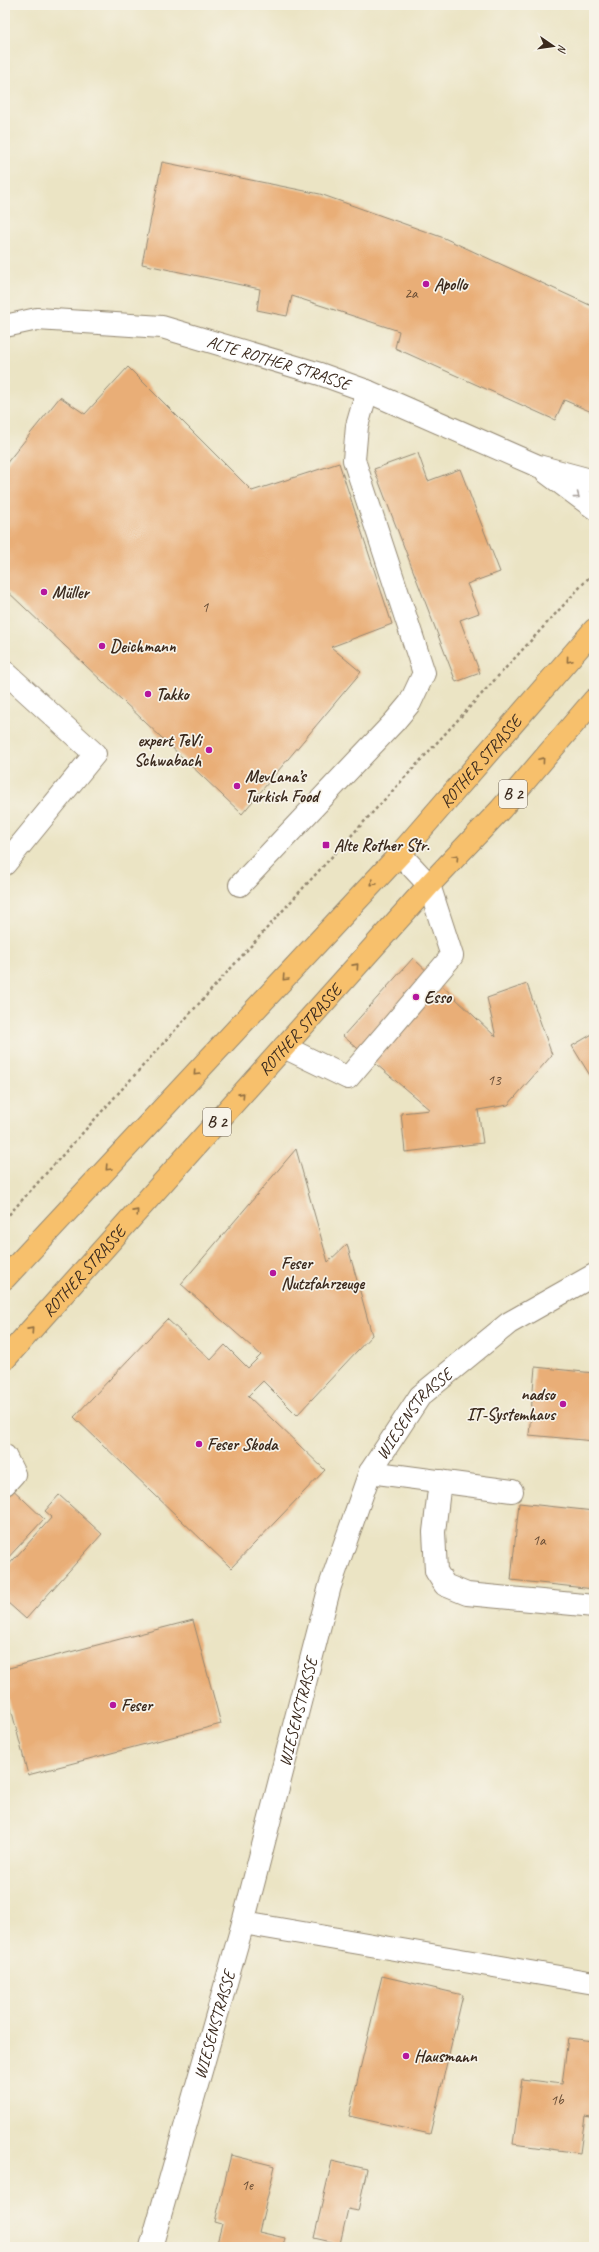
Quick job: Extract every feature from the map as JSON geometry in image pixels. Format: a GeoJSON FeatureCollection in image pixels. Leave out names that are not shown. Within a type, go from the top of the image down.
{"type":"FeatureCollection","features":[{"type":"Feature","properties":{"kind":"main road","name":"ROTHER STRASSE"},"geometry":{"type":"LineString","coordinates":[[5,1278],[400,854],[594,630]]}},
{"type":"Feature","properties":{"kind":"main road","name":"ROTHER STRASSE"},"geometry":{"type":"LineString","coordinates":[[5,1359],[429,885],[501,809],[594,700]]}},
{"type":"Feature","properties":{"kind":"street","name":"ALTE ROTHER STRASSE"},"geometry":{"type":"LineString","coordinates":[[5,326],[37,320],[162,327],[320,374],[367,391],[538,466],[594,481]]}},
{"type":"Feature","properties":{"kind":"street"},"geometry":{"type":"LineString","coordinates":[[240,885],[395,721],[410,703],[424,673],[354,460],[357,426],[367,391]]}},
{"type":"Feature","properties":{"kind":"street","name":"ALTE ROTHER STRASSE"},"geometry":{"type":"LineString","coordinates":[[538,466],[594,508]]}},
{"type":"Feature","properties":{"kind":"street"},"geometry":{"type":"LineString","coordinates":[[5,672],[95,754],[5,864]]}},
{"type":"Feature","properties":{"kind":"street"},"geometry":{"type":"LineString","coordinates":[[284,1047],[348,1078],[452,956],[429,885],[400,854]]}},
{"type":"Feature","properties":{"kind":"street","name":"WIESENSTRASSE"},"geometry":{"type":"LineString","coordinates":[[151,2247],[243,1923],[330,1586],[370,1472],[420,1396],[509,1323],[594,1274]]}},
{"type":"Feature","properties":{"kind":"street"},"geometry":{"type":"LineString","coordinates":[[5,1456],[14,1474],[5,1484]]}},
{"type":"Feature","properties":{"kind":"street"},"geometry":{"type":"LineString","coordinates":[[370,1472],[512,1491]]}},
{"type":"Feature","properties":{"kind":"street"},"geometry":{"type":"LineString","coordinates":[[440,1481],[434,1532],[436,1571],[445,1585],[467,1594],[594,1606]]}},
{"type":"Feature","properties":{"kind":"street"},"geometry":{"type":"LineString","coordinates":[[243,1923],[594,1983]]}},
{"type":"Feature","properties":{"kind":"path"},"geometry":{"type":"LineString","coordinates":[[5,1219],[304,888],[594,572]]}},
{"type":"Feature","properties":{"kind":"building"},"geometry":{"type":"Polygon","coordinates":[[[162,162],[320,194],[444,238],[594,307],[594,413],[564,400],[555,420],[395,348],[399,331],[292,296],[287,316],[257,310],[260,289],[142,264],[162,162]]]}},
{"type":"Feature","properties":{"kind":"building"},"geometry":{"type":"Polygon","coordinates":[[[128,367],[252,491],[339,463],[392,624],[331,647],[361,672],[242,814],[5,589],[5,465],[60,397],[85,414],[128,367]]]}},
{"type":"Feature","properties":{"kind":"building"},"geometry":{"type":"Polygon","coordinates":[[[418,453],[428,481],[460,469],[500,572],[467,584],[479,613],[460,620],[480,673],[456,682],[374,469],[418,453]]]}},
{"type":"Feature","properties":{"kind":"building"},"geometry":{"type":"Polygon","coordinates":[[[413,958],[496,1037],[487,998],[527,984],[552,1055],[508,1105],[478,1110],[483,1143],[405,1152],[401,1113],[430,1110],[343,1036],[413,958]]]}},
{"type":"Feature","properties":{"kind":"building"},"geometry":{"type":"Polygon","coordinates":[[[594,1033],[594,1082],[572,1046],[594,1033]]]}},
{"type":"Feature","properties":{"kind":"building"},"geometry":{"type":"Polygon","coordinates":[[[296,1149],[328,1262],[347,1244],[372,1335],[297,1415],[263,1381],[248,1396],[325,1470],[231,1568],[74,1417],[167,1319],[211,1360],[225,1345],[248,1368],[261,1355],[181,1284],[296,1149]]]}},
{"type":"Feature","properties":{"kind":"building","name":"nadso IT-Systemhaus"},"geometry":{"type":"Polygon","coordinates":[[[535,1367],[594,1373],[594,1441],[529,1435],[535,1367]]]}},
{"type":"Feature","properties":{"kind":"building"},"geometry":{"type":"Polygon","coordinates":[[[5,1482],[44,1519],[5,1561],[5,1482]]]}},
{"type":"Feature","properties":{"kind":"building"},"geometry":{"type":"Polygon","coordinates":[[[59,1495],[102,1534],[26,1619],[7,1602],[5,1604],[5,1569],[52,1517],[45,1511],[59,1495]]]}},
{"type":"Feature","properties":{"kind":"building"},"geometry":{"type":"Polygon","coordinates":[[[519,1503],[594,1511],[594,1589],[511,1580],[519,1503]]]}},
{"type":"Feature","properties":{"kind":"building","name":"Feser"},"geometry":{"type":"Polygon","coordinates":[[[193,1620],[221,1724],[28,1775],[5,1685],[5,1669],[193,1620]]]}},
{"type":"Feature","properties":{"kind":"building","name":"Hausmann"},"geometry":{"type":"Polygon","coordinates":[[[382,1976],[463,1995],[430,2134],[349,2116],[382,1976]]]}},
{"type":"Feature","properties":{"kind":"building"},"geometry":{"type":"Polygon","coordinates":[[[568,2038],[594,2041],[594,2118],[585,2116],[580,2153],[513,2144],[522,2079],[562,2084],[568,2038]]]}},
{"type":"Feature","properties":{"kind":"building"},"geometry":{"type":"Polygon","coordinates":[[[231,2155],[275,2166],[259,2232],[285,2238],[283,2247],[216,2247],[222,2224],[215,2222],[231,2155]]]}},
{"type":"Feature","properties":{"kind":"building"},"geometry":{"type":"Polygon","coordinates":[[[332,2161],[367,2169],[358,2211],[348,2209],[340,2244],[314,2238],[332,2161]]]}},
{"type":"Feature","properties":{"kind":"place","name":"Apollo"},"geometry":{"type":"Point","coordinates":[426,284]}},
{"type":"Feature","properties":{"kind":"place","name":"Müller"},"geometry":{"type":"Point","coordinates":[44,592]}},
{"type":"Feature","properties":{"kind":"place","name":"Deichmann"},"geometry":{"type":"Point","coordinates":[102,646]}},
{"type":"Feature","properties":{"kind":"place","name":"Takko"},"geometry":{"type":"Point","coordinates":[148,694]}},
{"type":"Feature","properties":{"kind":"place","name":"expert TeVi Schwabach"},"geometry":{"type":"Point","coordinates":[209,750]}},
{"type":"Feature","properties":{"kind":"place","name":"MevLana’s Turkish Food"},"geometry":{"type":"Point","coordinates":[237,786]}},
{"type":"Feature","properties":{"kind":"place","name":"Alte Rother Str."},"geometry":{"type":"Point","coordinates":[326,845]}},
{"type":"Feature","properties":{"kind":"place","name":"Esso"},"geometry":{"type":"Point","coordinates":[416,997]}},
{"type":"Feature","properties":{"kind":"place","name":"Feser Nutzfahrzeuge"},"geometry":{"type":"Point","coordinates":[273,1273]}},
{"type":"Feature","properties":{"kind":"place","name":"nadso IT-Systemhaus"},"geometry":{"type":"Point","coordinates":[563,1404]}},
{"type":"Feature","properties":{"kind":"place","name":"Feser Skoda"},"geometry":{"type":"Point","coordinates":[199,1444]}},
{"type":"Feature","properties":{"kind":"place","name":"Feser"},"geometry":{"type":"Point","coordinates":[113,1705]}},
{"type":"Feature","properties":{"kind":"place","name":"Hausmann"},"geometry":{"type":"Point","coordinates":[406,2056]}}]}
